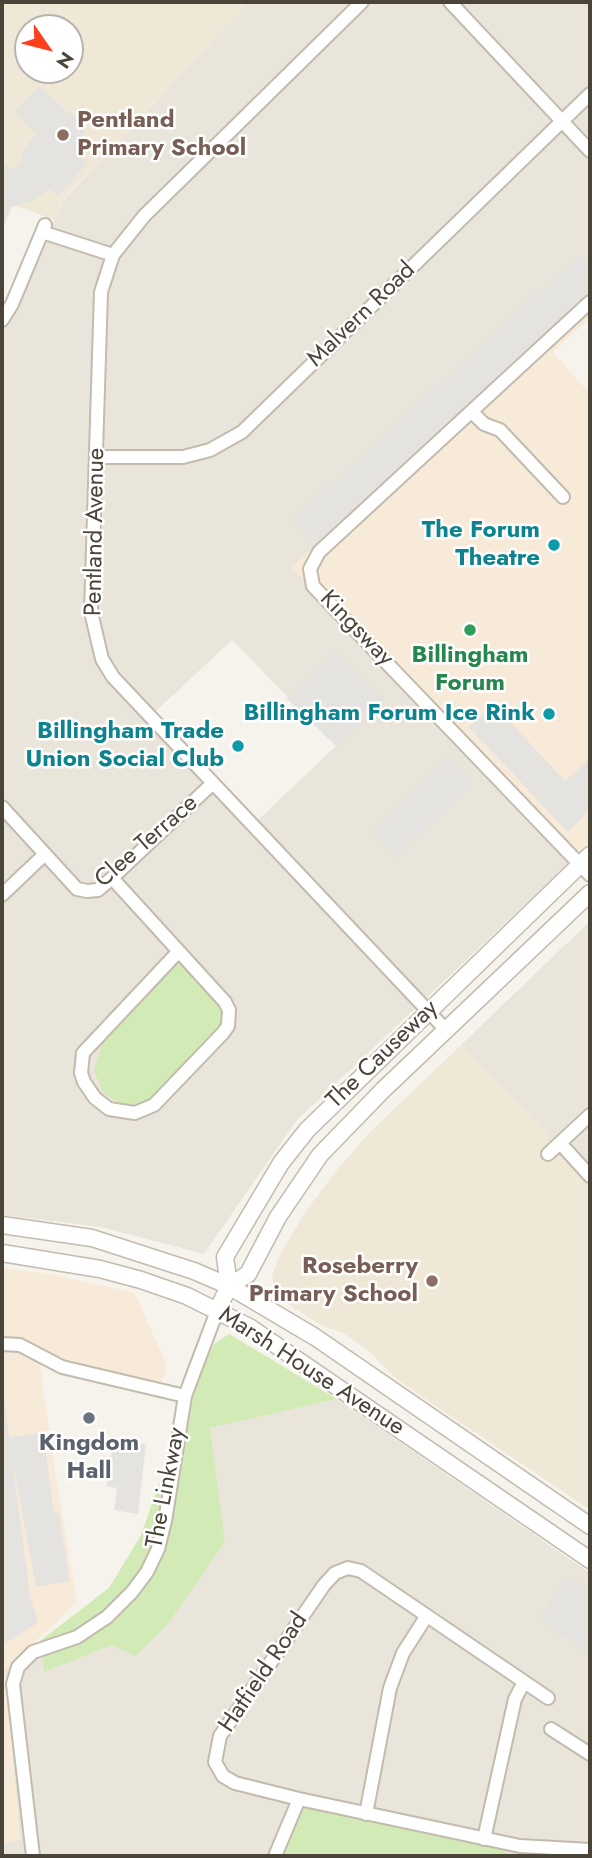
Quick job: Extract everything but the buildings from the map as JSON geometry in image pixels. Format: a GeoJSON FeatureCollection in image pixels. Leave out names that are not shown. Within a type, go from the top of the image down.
{"type":"FeatureCollection","features":[{"type":"Feature","properties":{"kind":"street","name":"Pentland Avenue"},"geometry":{"type":"LineString","coordinates":[[362,2],[144,216],[113,255],[101,292],[92,612],[102,659],[113,677],[446,1030]]}},
{"type":"Feature","properties":{"kind":"street"},"geometry":{"type":"LineString","coordinates":[[450,2],[590,151]]}},
{"type":"Feature","properties":{"kind":"street","name":"Malvern Road"},"geometry":{"type":"LineString","coordinates":[[97,457],[183,457],[210,450],[242,432],[590,94]]}},
{"type":"Feature","properties":{"kind":"street"},"geometry":{"type":"LineString","coordinates":[[2,320],[12,304],[43,228],[113,255]]}},
{"type":"Feature","properties":{"kind":"street","name":"Kingsway"},"geometry":{"type":"LineString","coordinates":[[587,865],[313,586],[310,569],[319,552],[590,302]]}},
{"type":"Feature","properties":{"kind":"street"},"geometry":{"type":"LineString","coordinates":[[472,412],[484,424],[500,430],[564,497]]}},
{"type":"Feature","properties":{"kind":"street","name":"Clee Terrace"},"geometry":{"type":"LineString","coordinates":[[44,855],[77,889],[98,890],[213,783]]}},
{"type":"Feature","properties":{"kind":"street"},"geometry":{"type":"LineString","coordinates":[[2,807],[44,855],[2,895]]}},
{"type":"Feature","properties":{"kind":"street","name":"The Causeway"},"geometry":{"type":"LineString","coordinates":[[229,1286],[225,1258],[281,1163],[331,1104],[587,865]]}},
{"type":"Feature","properties":{"kind":"street"},"geometry":{"type":"LineString","coordinates":[[112,878],[225,1002],[229,1010],[228,1026],[154,1105],[135,1113],[109,1109],[95,1098],[84,1082],[81,1073],[83,1053],[178,951]]}},
{"type":"Feature","properties":{"kind":"street","name":"The Causeway"},"geometry":{"type":"LineString","coordinates":[[217,1311],[229,1286],[247,1274],[278,1217],[320,1156],[358,1114],[590,893]]}},
{"type":"Feature","properties":{"kind":"street"},"geometry":{"type":"LineString","coordinates":[[548,1154],[590,1115]]}},
{"type":"Feature","properties":{"kind":"street"},"geometry":{"type":"LineString","coordinates":[[560,1143],[590,1176]]}},
{"type":"Feature","properties":{"kind":"street","name":"Marsh House Avenue"},"geometry":{"type":"LineString","coordinates":[[2,1225],[92,1238],[229,1286],[314,1337],[590,1526]]}},
{"type":"Feature","properties":{"kind":"street","name":"Marsh House Avenue"},"geometry":{"type":"LineString","coordinates":[[2,1253],[100,1269],[187,1296],[217,1311],[290,1354],[590,1560]]}},
{"type":"Feature","properties":{"kind":"street","name":"The Linkway"},"geometry":{"type":"LineString","coordinates":[[33,1856],[13,1684],[18,1667],[33,1652],[77,1637],[107,1617],[147,1572],[158,1549],[165,1521],[185,1396],[217,1311]]}},
{"type":"Feature","properties":{"kind":"street"},"geometry":{"type":"LineString","coordinates":[[2,1344],[20,1345],[67,1369],[185,1396]]}},
{"type":"Feature","properties":{"kind":"street","name":"Hatfield Road"},"geometry":{"type":"LineString","coordinates":[[548,1698],[523,1684],[354,1569],[341,1570],[324,1585],[220,1736],[216,1749],[218,1770],[234,1783],[484,1839],[520,1851],[590,1850]]}},
{"type":"Feature","properties":{"kind":"street"},"geometry":{"type":"LineString","coordinates":[[366,1814],[390,1688],[403,1653],[426,1617]]}},
{"type":"Feature","properties":{"kind":"street"},"geometry":{"type":"LineString","coordinates":[[484,1839],[515,1699],[523,1684]]}},
{"type":"Feature","properties":{"kind":"street"},"geometry":{"type":"LineString","coordinates":[[551,1730],[590,1754]]}},
{"type":"Feature","properties":{"kind":"street"},"geometry":{"type":"LineString","coordinates":[[275,1856],[299,1799]]}},
{"type":"Feature","properties":{"kind":"shaded area","name":"Pentland Primary School"},"geometry":{"type":"Polygon","coordinates":[[[2,2],[247,2],[63,200],[55,220],[2,201],[2,2]]]}},
{"type":"Feature","properties":{"kind":"shaded area"},"geometry":{"type":"Polygon","coordinates":[[[247,2],[590,2],[590,299],[292,567],[572,860],[296,1121],[204,1254],[101,1227],[2,1215],[2,324],[14,316],[63,201],[247,2]],[[232,640],[155,712],[258,820],[336,746],[232,640]]]}},
{"type":"Feature","properties":{"kind":"shaded area"},"geometry":{"type":"Polygon","coordinates":[[[39,86],[87,129],[80,137],[89,146],[80,157],[87,163],[58,196],[50,189],[32,201],[12,207],[4,226],[2,164],[15,169],[20,164],[24,149],[37,134],[14,112],[39,86]]]}},
{"type":"Feature","properties":{"kind":"shaded area"},"geometry":{"type":"Polygon","coordinates":[[[579,255],[590,268],[590,290],[315,543],[293,519],[579,255]]]}},
{"type":"Feature","properties":{"kind":"shaded area"},"geometry":{"type":"Polygon","coordinates":[[[590,299],[590,318],[553,352],[590,394],[590,841],[572,860],[292,567],[590,299]]]}},
{"type":"Feature","properties":{"kind":"shaded area"},"geometry":{"type":"Polygon","coordinates":[[[335,650],[385,699],[337,747],[286,698],[335,650]]]}},
{"type":"Feature","properties":{"kind":"shaded area"},"geometry":{"type":"Polygon","coordinates":[[[493,704],[565,781],[590,758],[590,810],[568,832],[469,727],[493,704]]]}},
{"type":"Feature","properties":{"kind":"shaded area"},"geometry":{"type":"Polygon","coordinates":[[[448,758],[473,783],[396,858],[372,832],[448,758]]]}},
{"type":"Feature","properties":{"kind":"shaded area"},"geometry":{"type":"Polygon","coordinates":[[[590,921],[590,1185],[571,1164],[562,1159],[553,1141],[461,1045],[590,921]]]}},
{"type":"Feature","properties":{"kind":"shaded area","name":"Roseberry Primary School"},"geometry":{"type":"Polygon","coordinates":[[[461,1045],[553,1141],[562,1159],[571,1164],[590,1185],[590,1510],[399,1381],[369,1351],[343,1333],[324,1327],[285,1302],[274,1287],[272,1276],[280,1254],[306,1211],[336,1171],[370,1132],[461,1045]]]}},
{"type":"Feature","properties":{"kind":"shaded area"},"geometry":{"type":"Polygon","coordinates":[[[2,1269],[39,1272],[135,1293],[167,1366],[161,1384],[39,1356],[77,1602],[5,1670],[20,1840],[2,1842],[2,1269]]]}},
{"type":"Feature","properties":{"kind":"shaded area"},"geometry":{"type":"Polygon","coordinates":[[[2,1379],[9,1437],[43,1433],[54,1512],[59,1512],[70,1581],[36,1587],[12,1458],[30,1596],[38,1623],[6,1643],[2,1634],[2,1379]]]}},
{"type":"Feature","properties":{"kind":"shaded area"},"geometry":{"type":"Polygon","coordinates":[[[337,1399],[590,1573],[590,1856],[2,1856],[2,1842],[20,1839],[5,1670],[40,1641],[44,1671],[112,1645],[225,1542],[209,1428],[337,1399]]]}},
{"type":"Feature","properties":{"kind":"shaded area"},"geometry":{"type":"Polygon","coordinates":[[[113,1443],[146,1444],[138,1514],[114,1510],[117,1488],[106,1486],[113,1443]]]}},
{"type":"Feature","properties":{"kind":"shaded area"},"geometry":{"type":"Polygon","coordinates":[[[568,1577],[590,1591],[590,1654],[539,1619],[568,1577]]]}},
{"type":"Feature","properties":{"kind":"green space"},"geometry":{"type":"Polygon","coordinates":[[[182,959],[218,995],[223,1017],[218,1035],[149,1104],[122,1105],[103,1092],[94,1071],[102,1044],[182,959]]]}},
{"type":"Feature","properties":{"kind":"green space"},"geometry":{"type":"Polygon","coordinates":[[[229,1334],[337,1399],[210,1428],[225,1542],[167,1625],[135,1656],[112,1645],[44,1672],[40,1641],[109,1588],[141,1535],[193,1388],[214,1344],[229,1334]]]}},
{"type":"Feature","properties":{"kind":"green space"},"geometry":{"type":"Polygon","coordinates":[[[308,1807],[502,1850],[512,1856],[279,1856],[296,1815],[308,1807]]]}},
{"type":"Feature","properties":{"kind":"place","name":"Pentland Primary School"},"geometry":{"type":"Point","coordinates":[63,135]}},
{"type":"Feature","properties":{"kind":"place","name":"The Forum Theatre"},"geometry":{"type":"Point","coordinates":[554,545]}},
{"type":"Feature","properties":{"kind":"place","name":"Billingham Forum"},"geometry":{"type":"Point","coordinates":[470,630]}},
{"type":"Feature","properties":{"kind":"place","name":"Billingham Forum Ice Rink"},"geometry":{"type":"Point","coordinates":[549,714]}},
{"type":"Feature","properties":{"kind":"place","name":"Billingham Trade Union Social Club"},"geometry":{"type":"Point","coordinates":[238,746]}},
{"type":"Feature","properties":{"kind":"place","name":"Roseberry Primary School"},"geometry":{"type":"Point","coordinates":[432,1281]}},
{"type":"Feature","properties":{"kind":"place","name":"Kingdom Hall"},"geometry":{"type":"Point","coordinates":[89,1418]}}]}
